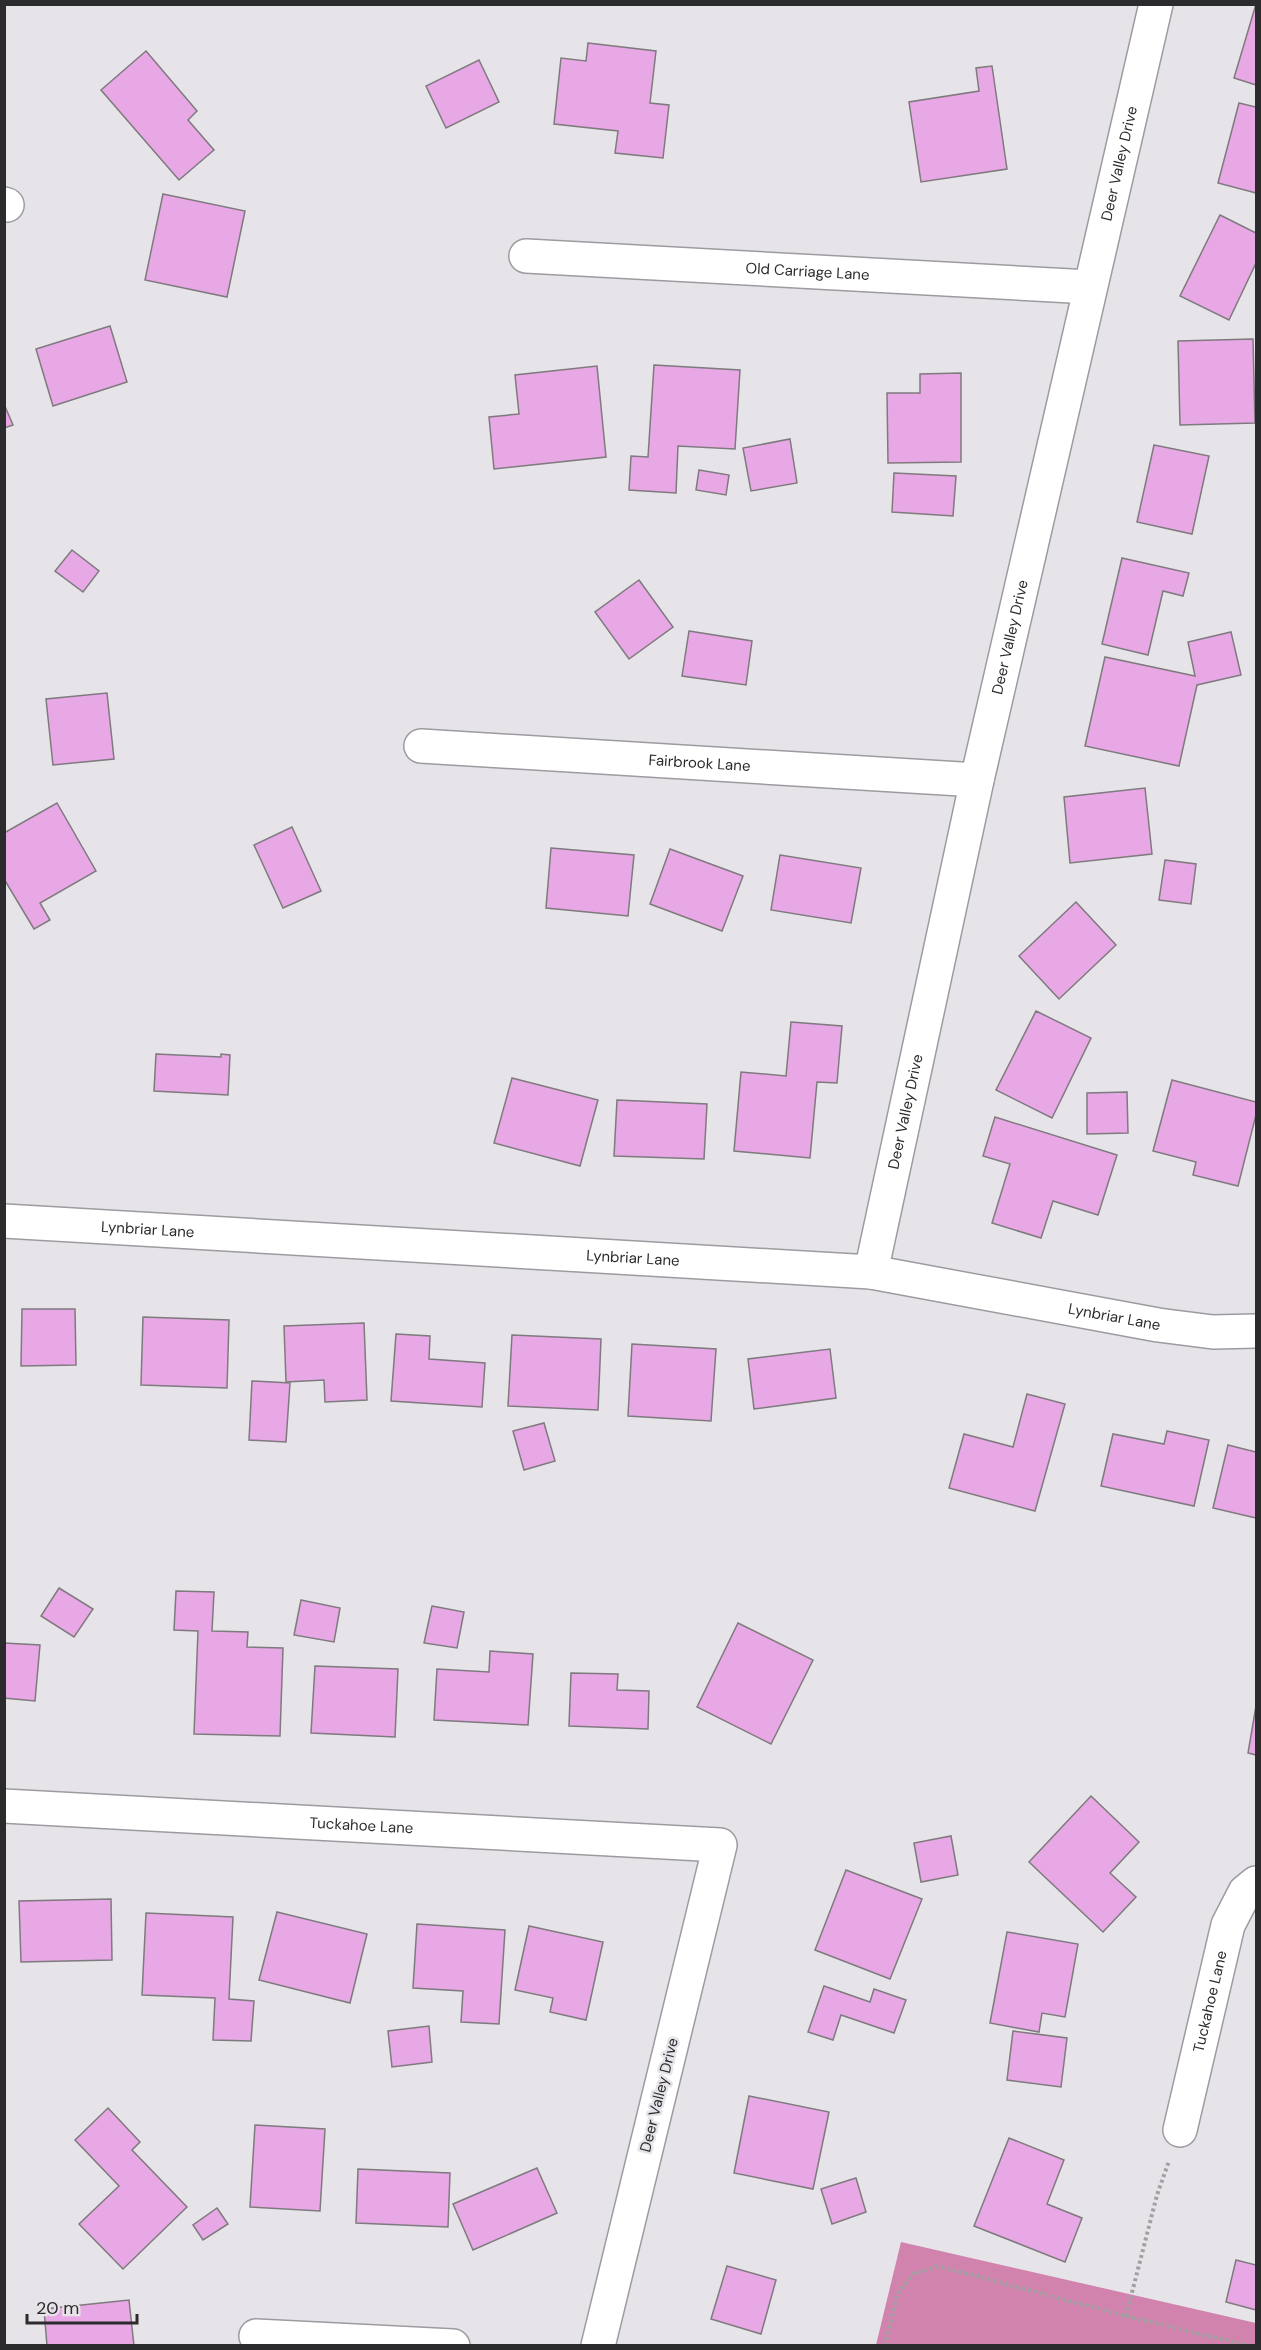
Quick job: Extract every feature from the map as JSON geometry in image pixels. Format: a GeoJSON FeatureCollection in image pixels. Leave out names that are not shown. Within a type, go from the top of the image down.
{"type":"FeatureCollection","features":[{"type":"Feature","properties":{"kind":"street","name":"Deer Valley Drive"},"geometry":{"type":"LineString","coordinates":[[871,1272],[977,780],[1156,4]]}},
{"type":"Feature","properties":{"kind":"street","name":"Old Carriage Lane"},"geometry":{"type":"LineString","coordinates":[[526,256],[1090,287]]}},
{"type":"Feature","properties":{"kind":"street","name":"Fairbrook Lane"},"geometry":{"type":"LineString","coordinates":[[421,746],[977,780]]}},
{"type":"Feature","properties":{"kind":"street","name":"Lynbriar Lane"},"geometry":{"type":"LineString","coordinates":[[4,1221],[871,1272],[1158,1325],[1213,1332],[1257,1331]]}},
{"type":"Feature","properties":{"kind":"street","name":"Tuckahoe Lane"},"geometry":{"type":"LineString","coordinates":[[4,1806],[720,1845]]}},
{"type":"Feature","properties":{"kind":"street","name":"Deer Valley Drive"},"geometry":{"type":"LineString","coordinates":[[598,2346],[720,1845]]}},
{"type":"Feature","properties":{"kind":"street","name":"Tuckahoe Lane"},"geometry":{"type":"LineString","coordinates":[[1180,2130],[1228,1925],[1245,1892],[1257,1883]]}},
{"type":"Feature","properties":{"kind":"street"},"geometry":{"type":"LineString","coordinates":[[256,2336],[453,2346]]}},
{"type":"Feature","properties":{"kind":"path"},"geometry":{"type":"LineString","coordinates":[[1126,2316],[1156,2195],[1180,2130]]}},
{"type":"Feature","properties":{"kind":"path"},"geometry":{"type":"LineString","coordinates":[[885,2346],[897,2295],[913,2274],[938,2266],[1250,2346]]}},
{"type":"Feature","properties":{"kind":"shaded area"},"geometry":{"type":"Polygon","coordinates":[[[901,2242],[1256,2323],[1256,2345],[876,2345],[901,2242]]]}},
{"type":"Feature","properties":{"kind":"building"},"geometry":{"type":"Polygon","coordinates":[[[1256,4],[1256,85],[1234,78],[1256,4]]]}},
{"type":"Feature","properties":{"kind":"building"},"geometry":{"type":"Polygon","coordinates":[[[588,43],[656,51],[650,103],[669,105],[663,158],[615,153],[618,131],[554,124],[561,58],[586,61],[588,43]]]}},
{"type":"Feature","properties":{"kind":"building"},"geometry":{"type":"Polygon","coordinates":[[[146,51],[197,111],[188,120],[214,150],[179,180],[101,90],[146,51]]]}},
{"type":"Feature","properties":{"kind":"building"},"geometry":{"type":"Polygon","coordinates":[[[479,60],[499,102],[446,128],[426,86],[479,60]]]}},
{"type":"Feature","properties":{"kind":"building"},"geometry":{"type":"Polygon","coordinates":[[[992,66],[1007,169],[921,182],[909,102],[979,91],[976,68],[992,66]]]}},
{"type":"Feature","properties":{"kind":"building"},"geometry":{"type":"Polygon","coordinates":[[[1239,103],[1256,107],[1256,193],[1218,183],[1239,103]]]}},
{"type":"Feature","properties":{"kind":"building"},"geometry":{"type":"Polygon","coordinates":[[[163,194],[245,211],[227,297],[145,280],[163,194]]]}},
{"type":"Feature","properties":{"kind":"building"},"geometry":{"type":"Polygon","coordinates":[[[1220,215],[1256,233],[1256,263],[1229,320],[1180,296],[1220,215]]]}},
{"type":"Feature","properties":{"kind":"building"},"geometry":{"type":"Polygon","coordinates":[[[110,326],[127,382],[53,406],[36,349],[110,326]]]}},
{"type":"Feature","properties":{"kind":"building"},"geometry":{"type":"Polygon","coordinates":[[[1253,339],[1255,423],[1180,425],[1178,341],[1253,339]]]}},
{"type":"Feature","properties":{"kind":"building"},"geometry":{"type":"Polygon","coordinates":[[[654,365],[740,370],[735,449],[678,446],[676,493],[629,490],[631,456],[648,457],[654,365]]]}},
{"type":"Feature","properties":{"kind":"building"},"geometry":{"type":"Polygon","coordinates":[[[597,366],[606,457],[494,469],[489,417],[519,414],[515,375],[597,366]]]}},
{"type":"Feature","properties":{"kind":"building"},"geometry":{"type":"Polygon","coordinates":[[[961,373],[961,462],[888,463],[887,393],[920,393],[920,374],[961,373]]]}},
{"type":"Feature","properties":{"kind":"building"},"geometry":{"type":"Polygon","coordinates":[[[4,404],[13,425],[4,428],[4,404]]]}},
{"type":"Feature","properties":{"kind":"building"},"geometry":{"type":"Polygon","coordinates":[[[790,439],[797,483],[751,491],[743,448],[790,439]]]}},
{"type":"Feature","properties":{"kind":"building"},"geometry":{"type":"Polygon","coordinates":[[[1154,445],[1209,456],[1192,534],[1137,522],[1154,445]]]}},
{"type":"Feature","properties":{"kind":"building"},"geometry":{"type":"Polygon","coordinates":[[[699,470],[729,475],[726,495],[696,490],[699,470]]]}},
{"type":"Feature","properties":{"kind":"building"},"geometry":{"type":"Polygon","coordinates":[[[894,473],[956,476],[953,516],[892,512],[894,473]]]}},
{"type":"Feature","properties":{"kind":"building"},"geometry":{"type":"Polygon","coordinates":[[[72,550],[99,571],[83,592],[55,571],[72,550]]]}},
{"type":"Feature","properties":{"kind":"building"},"geometry":{"type":"Polygon","coordinates":[[[1122,558],[1189,573],[1183,596],[1163,591],[1148,655],[1102,644],[1122,558]]]}},
{"type":"Feature","properties":{"kind":"building"},"geometry":{"type":"Polygon","coordinates":[[[639,580],[673,627],[629,659],[595,612],[639,580]]]}},
{"type":"Feature","properties":{"kind":"building"},"geometry":{"type":"Polygon","coordinates":[[[689,631],[752,641],[746,685],[682,676],[689,631]]]}},
{"type":"Feature","properties":{"kind":"building"},"geometry":{"type":"Polygon","coordinates":[[[1231,632],[1241,675],[1197,685],[1179,766],[1085,746],[1105,657],[1195,676],[1188,642],[1231,632]]]}},
{"type":"Feature","properties":{"kind":"building"},"geometry":{"type":"Polygon","coordinates":[[[107,693],[114,759],[53,765],[46,699],[107,693]]]}},
{"type":"Feature","properties":{"kind":"building"},"geometry":{"type":"Polygon","coordinates":[[[1145,788],[1152,854],[1070,863],[1064,797],[1145,788]]]}},
{"type":"Feature","properties":{"kind":"building"},"geometry":{"type":"Polygon","coordinates":[[[57,803],[96,871],[40,903],[50,920],[34,929],[4,879],[4,833],[57,803]]]}},
{"type":"Feature","properties":{"kind":"building"},"geometry":{"type":"Polygon","coordinates":[[[292,827],[321,891],[283,908],[254,845],[292,827]]]}},
{"type":"Feature","properties":{"kind":"building"},"geometry":{"type":"Polygon","coordinates":[[[551,848],[634,855],[628,916],[546,908],[551,848]]]}},
{"type":"Feature","properties":{"kind":"building"},"geometry":{"type":"Polygon","coordinates":[[[670,849],[743,876],[722,931],[650,904],[670,849]]]}},
{"type":"Feature","properties":{"kind":"building"},"geometry":{"type":"Polygon","coordinates":[[[780,855],[861,868],[851,923],[771,910],[780,855]]]}},
{"type":"Feature","properties":{"kind":"building"},"geometry":{"type":"Polygon","coordinates":[[[1165,860],[1196,864],[1191,904],[1159,900],[1165,860]]]}},
{"type":"Feature","properties":{"kind":"building"},"geometry":{"type":"Polygon","coordinates":[[[1076,902],[1116,945],[1059,999],[1019,956],[1076,902]]]}},
{"type":"Feature","properties":{"kind":"building"},"geometry":{"type":"Polygon","coordinates":[[[1036,1011],[1091,1038],[1052,1118],[996,1090],[1036,1011]]]}},
{"type":"Feature","properties":{"kind":"building"},"geometry":{"type":"Polygon","coordinates":[[[791,1022],[842,1026],[837,1083],[817,1082],[810,1158],[734,1151],[741,1072],[786,1076],[791,1022]]]}},
{"type":"Feature","properties":{"kind":"building"},"geometry":{"type":"Polygon","coordinates":[[[156,1054],[221,1057],[221,1054],[230,1055],[228,1095],[154,1091],[156,1054]]]}},
{"type":"Feature","properties":{"kind":"building"},"geometry":{"type":"Polygon","coordinates":[[[512,1078],[598,1100],[580,1166],[494,1143],[512,1078]]]}},
{"type":"Feature","properties":{"kind":"building"},"geometry":{"type":"Polygon","coordinates":[[[1172,1080],[1256,1102],[1256,1115],[1238,1186],[1193,1175],[1196,1162],[1153,1151],[1172,1080]]]}},
{"type":"Feature","properties":{"kind":"building"},"geometry":{"type":"Polygon","coordinates":[[[1127,1092],[1128,1133],[1087,1134],[1087,1093],[1127,1092]]]}},
{"type":"Feature","properties":{"kind":"building"},"geometry":{"type":"Polygon","coordinates":[[[617,1100],[707,1104],[704,1159],[614,1156],[617,1100]]]}},
{"type":"Feature","properties":{"kind":"building"},"geometry":{"type":"Polygon","coordinates":[[[995,1117],[1117,1155],[1098,1215],[1053,1201],[1041,1238],[992,1223],[1010,1164],[983,1156],[995,1117]]]}},
{"type":"Feature","properties":{"kind":"building"},"geometry":{"type":"Polygon","coordinates":[[[22,1309],[75,1309],[76,1365],[21,1366],[22,1309]]]}},
{"type":"Feature","properties":{"kind":"building"},"geometry":{"type":"Polygon","coordinates":[[[143,1317],[229,1320],[227,1388],[141,1385],[143,1317]]]}},
{"type":"Feature","properties":{"kind":"building"},"geometry":{"type":"Polygon","coordinates":[[[364,1323],[367,1400],[325,1402],[324,1380],[286,1382],[284,1326],[364,1323]]]}},
{"type":"Feature","properties":{"kind":"building"},"geometry":{"type":"Polygon","coordinates":[[[396,1334],[430,1336],[429,1359],[485,1363],[482,1407],[391,1401],[396,1334]]]}},
{"type":"Feature","properties":{"kind":"building"},"geometry":{"type":"Polygon","coordinates":[[[512,1335],[601,1339],[598,1410],[508,1406],[512,1335]]]}},
{"type":"Feature","properties":{"kind":"building"},"geometry":{"type":"Polygon","coordinates":[[[632,1344],[716,1349],[711,1421],[628,1416],[632,1344]]]}},
{"type":"Feature","properties":{"kind":"building"},"geometry":{"type":"Polygon","coordinates":[[[830,1349],[836,1398],[754,1409],[748,1359],[830,1349]]]}},
{"type":"Feature","properties":{"kind":"building"},"geometry":{"type":"Polygon","coordinates":[[[252,1381],[290,1383],[286,1442],[249,1440],[252,1381]]]}},
{"type":"Feature","properties":{"kind":"building"},"geometry":{"type":"Polygon","coordinates":[[[1027,1394],[1065,1404],[1035,1511],[949,1488],[964,1434],[1013,1447],[1027,1394]]]}},
{"type":"Feature","properties":{"kind":"building"},"geometry":{"type":"Polygon","coordinates":[[[544,1423],[555,1461],[524,1470],[513,1431],[544,1423]]]}},
{"type":"Feature","properties":{"kind":"building"},"geometry":{"type":"Polygon","coordinates":[[[1167,1431],[1209,1440],[1194,1506],[1101,1486],[1113,1434],[1164,1444],[1167,1431]]]}},
{"type":"Feature","properties":{"kind":"building"},"geometry":{"type":"Polygon","coordinates":[[[1228,1445],[1256,1452],[1256,1518],[1213,1508],[1228,1445]]]}},
{"type":"Feature","properties":{"kind":"building"},"geometry":{"type":"Polygon","coordinates":[[[59,1588],[93,1609],[74,1637],[41,1616],[59,1588]]]}},
{"type":"Feature","properties":{"kind":"building"},"geometry":{"type":"Polygon","coordinates":[[[176,1591],[214,1592],[212,1631],[248,1632],[247,1647],[283,1648],[280,1736],[194,1734],[198,1631],[174,1630],[176,1591]]]}},
{"type":"Feature","properties":{"kind":"building"},"geometry":{"type":"Polygon","coordinates":[[[301,1600],[340,1608],[334,1642],[294,1635],[301,1600]]]}},
{"type":"Feature","properties":{"kind":"building"},"geometry":{"type":"Polygon","coordinates":[[[432,1606],[464,1612],[457,1648],[424,1643],[432,1606]]]}},
{"type":"Feature","properties":{"kind":"building"},"geometry":{"type":"Polygon","coordinates":[[[738,1623],[813,1660],[771,1744],[697,1707],[738,1623]]]}},
{"type":"Feature","properties":{"kind":"building"},"geometry":{"type":"Polygon","coordinates":[[[4,1643],[40,1645],[35,1701],[4,1698],[4,1643]]]}},
{"type":"Feature","properties":{"kind":"building"},"geometry":{"type":"Polygon","coordinates":[[[490,1651],[533,1654],[528,1725],[434,1720],[437,1669],[489,1672],[490,1651]]]}},
{"type":"Feature","properties":{"kind":"building"},"geometry":{"type":"Polygon","coordinates":[[[315,1666],[398,1669],[395,1737],[311,1733],[315,1666]]]}},
{"type":"Feature","properties":{"kind":"building"},"geometry":{"type":"Polygon","coordinates":[[[571,1673],[618,1674],[617,1690],[649,1691],[648,1729],[569,1726],[571,1673]]]}},
{"type":"Feature","properties":{"kind":"building"},"geometry":{"type":"Polygon","coordinates":[[[1256,1706],[1256,1755],[1248,1753],[1256,1706]]]}},
{"type":"Feature","properties":{"kind":"building"},"geometry":{"type":"Polygon","coordinates":[[[1091,1796],[1139,1842],[1110,1873],[1136,1897],[1103,1932],[1029,1862],[1091,1796]]]}},
{"type":"Feature","properties":{"kind":"building"},"geometry":{"type":"Polygon","coordinates":[[[951,1836],[958,1875],[921,1882],[914,1843],[951,1836]]]}},
{"type":"Feature","properties":{"kind":"building"},"geometry":{"type":"Polygon","coordinates":[[[846,1870],[922,1899],[890,1979],[815,1950],[846,1870]]]}},
{"type":"Feature","properties":{"kind":"building"},"geometry":{"type":"Polygon","coordinates":[[[111,1899],[112,1960],[21,1962],[19,1901],[111,1899]]]}},
{"type":"Feature","properties":{"kind":"building"},"geometry":{"type":"Polygon","coordinates":[[[277,1912],[367,1934],[350,2003],[259,1980],[277,1912]]]}},
{"type":"Feature","properties":{"kind":"building"},"geometry":{"type":"Polygon","coordinates":[[[146,1913],[233,1917],[229,1999],[254,2001],[251,2041],[213,2040],[215,1998],[142,1995],[146,1913]]]}},
{"type":"Feature","properties":{"kind":"building"},"geometry":{"type":"Polygon","coordinates":[[[417,1924],[505,1930],[499,2024],[461,2022],[463,1991],[413,1988],[417,1924]]]}},
{"type":"Feature","properties":{"kind":"building"},"geometry":{"type":"Polygon","coordinates":[[[529,1926],[603,1942],[586,2020],[550,2012],[553,1998],[515,1990],[529,1926]]]}},
{"type":"Feature","properties":{"kind":"building"},"geometry":{"type":"Polygon","coordinates":[[[1007,1932],[1078,1944],[1065,2017],[1042,2013],[1039,2032],[990,2023],[1007,1932]]]}},
{"type":"Feature","properties":{"kind":"building"},"geometry":{"type":"Polygon","coordinates":[[[824,1986],[870,2002],[874,1989],[906,2000],[894,2033],[841,2015],[833,2040],[808,2032],[824,1986]]]}},
{"type":"Feature","properties":{"kind":"building"},"geometry":{"type":"Polygon","coordinates":[[[429,2026],[432,2062],[392,2067],[388,2031],[429,2026]]]}},
{"type":"Feature","properties":{"kind":"building"},"geometry":{"type":"Polygon","coordinates":[[[1013,2031],[1067,2038],[1061,2087],[1007,2080],[1013,2031]]]}},
{"type":"Feature","properties":{"kind":"building"},"geometry":{"type":"Polygon","coordinates":[[[749,2096],[829,2112],[813,2189],[734,2173],[749,2096]]]}},
{"type":"Feature","properties":{"kind":"building"},"geometry":{"type":"Polygon","coordinates":[[[108,2108],[140,2142],[132,2150],[187,2207],[123,2269],[79,2224],[119,2186],[75,2140],[108,2108]]]}},
{"type":"Feature","properties":{"kind":"building"},"geometry":{"type":"Polygon","coordinates":[[[255,2125],[325,2129],[320,2211],[250,2207],[255,2125]]]}},
{"type":"Feature","properties":{"kind":"building"},"geometry":{"type":"Polygon","coordinates":[[[1009,2138],[1064,2160],[1047,2204],[1082,2218],[1065,2262],[974,2226],[1009,2138]]]}},
{"type":"Feature","properties":{"kind":"building"},"geometry":{"type":"Polygon","coordinates":[[[537,2168],[557,2213],[473,2250],[453,2204],[537,2168]]]}},
{"type":"Feature","properties":{"kind":"building"},"geometry":{"type":"Polygon","coordinates":[[[358,2169],[450,2173],[448,2227],[356,2223],[358,2169]]]}},
{"type":"Feature","properties":{"kind":"building"},"geometry":{"type":"Polygon","coordinates":[[[856,2178],[866,2212],[832,2224],[821,2189],[856,2178]]]}},
{"type":"Feature","properties":{"kind":"building"},"geometry":{"type":"Polygon","coordinates":[[[217,2208],[228,2224],[203,2240],[193,2225],[217,2208]]]}},
{"type":"Feature","properties":{"kind":"building"},"geometry":{"type":"Polygon","coordinates":[[[1236,2260],[1256,2265],[1256,2310],[1226,2302],[1236,2260]]]}},
{"type":"Feature","properties":{"kind":"building"},"geometry":{"type":"Polygon","coordinates":[[[727,2266],[776,2280],[761,2334],[711,2319],[727,2266]]]}},
{"type":"Feature","properties":{"kind":"building"},"geometry":{"type":"Polygon","coordinates":[[[129,2300],[134,2346],[47,2346],[44,2309],[129,2300]]]}}]}
